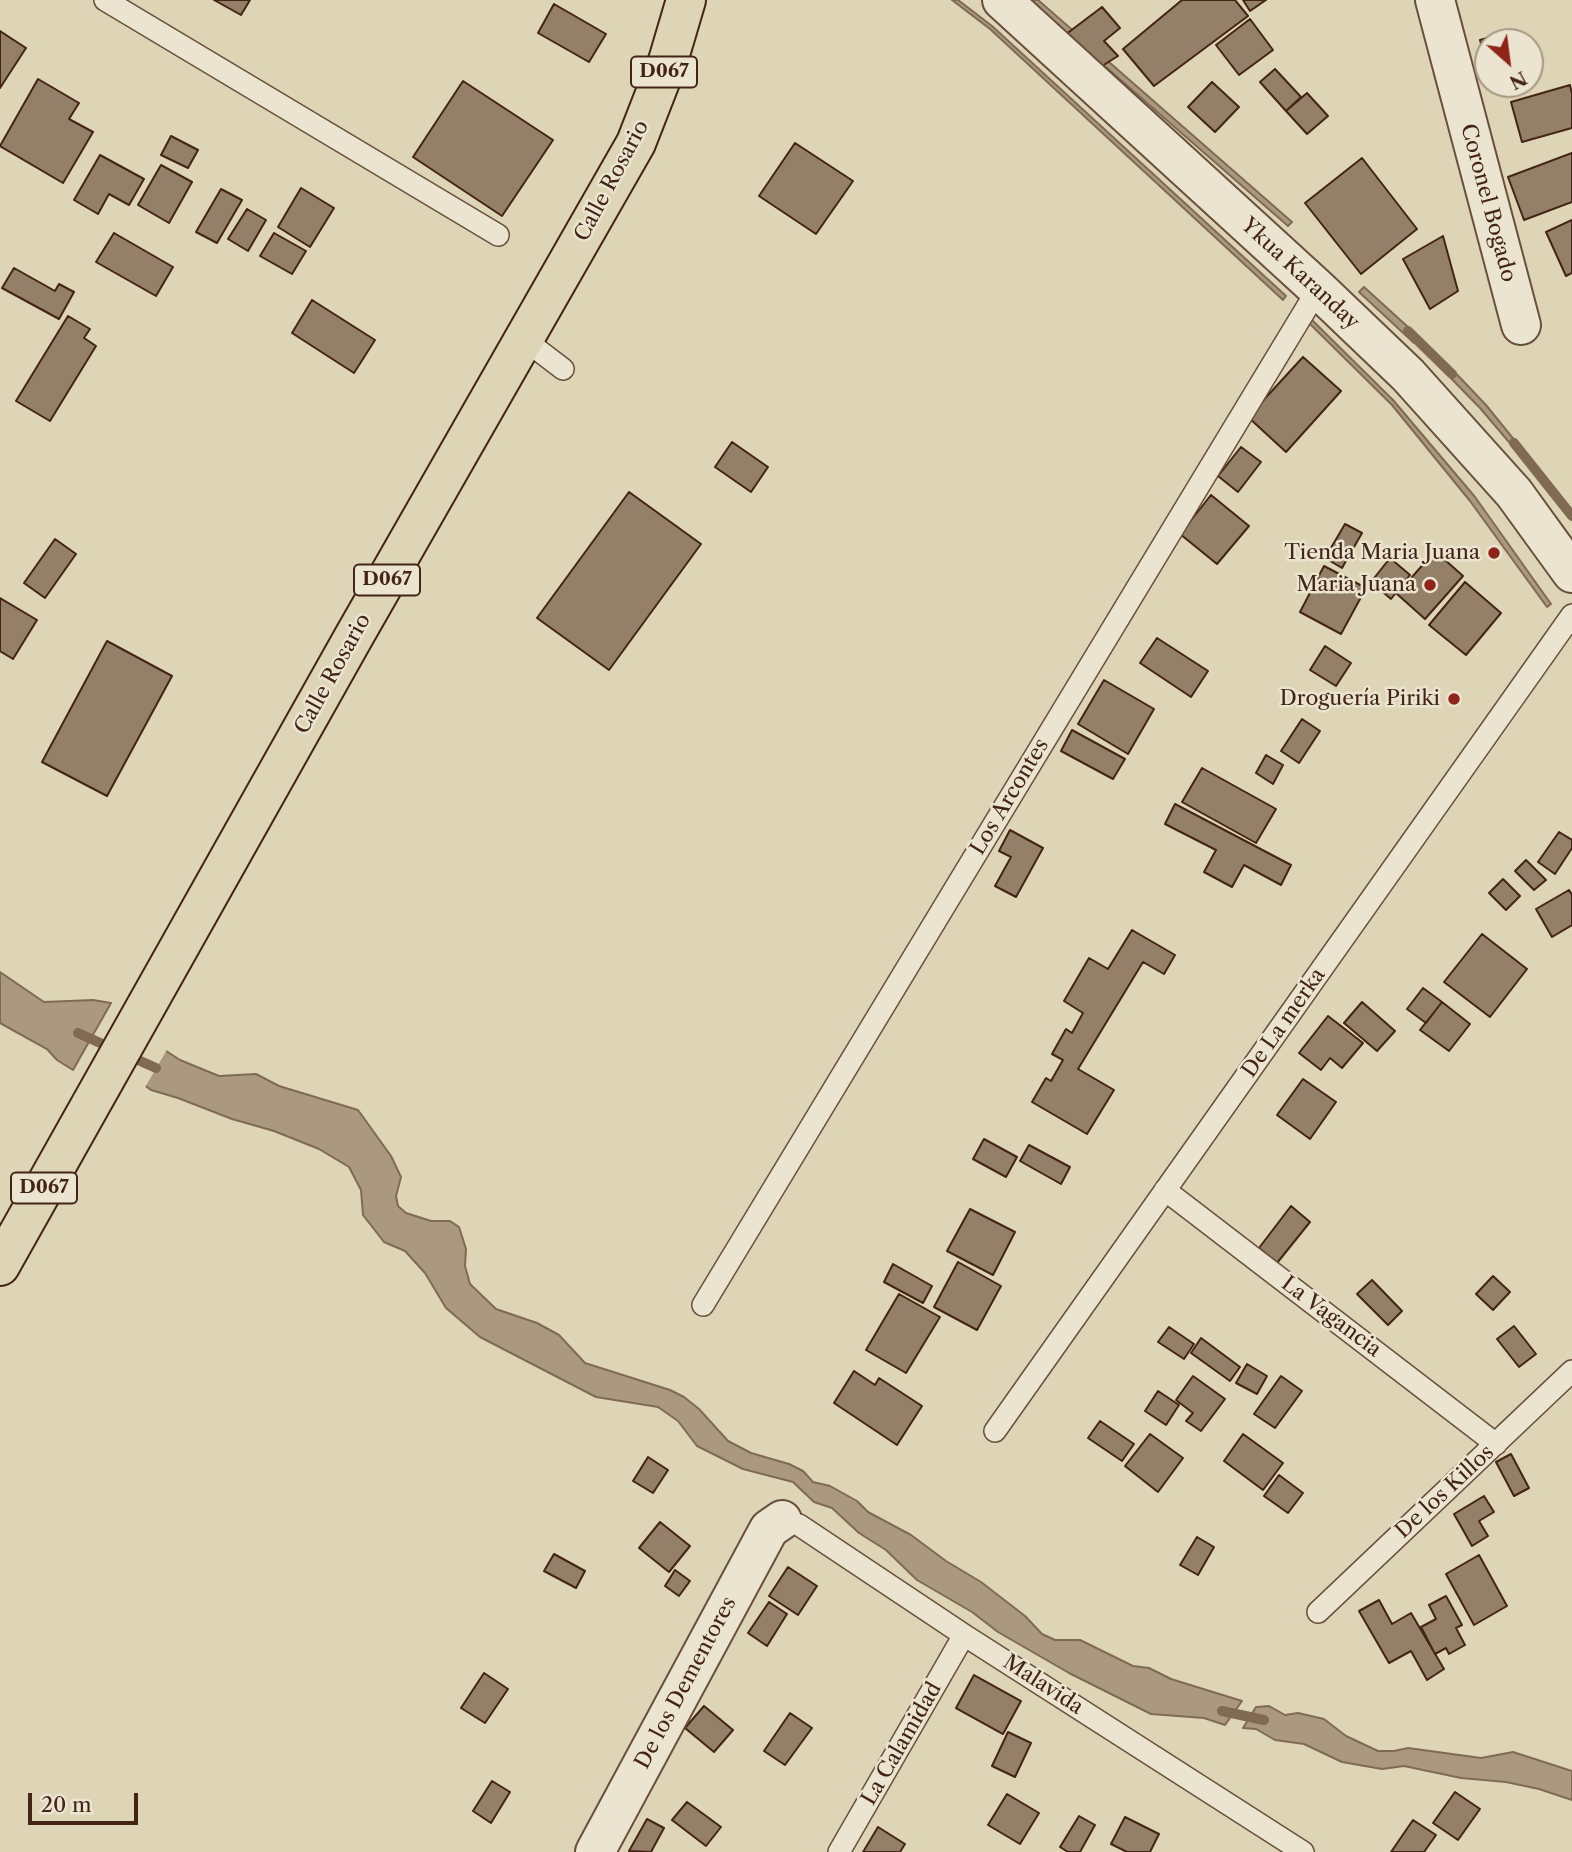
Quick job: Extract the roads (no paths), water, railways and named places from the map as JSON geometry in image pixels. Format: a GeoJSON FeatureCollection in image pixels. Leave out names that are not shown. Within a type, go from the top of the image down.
{"type":"FeatureCollection","features":[{"type":"Feature","properties":{"kind":"main road","name":"Calle Rosario"},"geometry":{"type":"LineString","coordinates":[[0,1266],[353,638],[636,143],[668,61],[686,0]]}},
{"type":"Feature","properties":{"kind":"street","name":"Ykua Karanday"},"geometry":{"type":"LineString","coordinates":[[1002,0],[1318,289],[1408,375],[1514,493],[1572,573]]}},
{"type":"Feature","properties":{"kind":"street","name":"Coronel Bogado"},"geometry":{"type":"LineString","coordinates":[[1435,0],[1521,325]]}},
{"type":"Feature","properties":{"kind":"street","name":"De los Dementores"},"geometry":{"type":"LineString","coordinates":[[595,1852],[769,1529],[782,1520]]}},
{"type":"Feature","properties":{"kind":"lane"},"geometry":{"type":"LineString","coordinates":[[105,0],[498,235]]}},
{"type":"Feature","properties":{"kind":"lane","name":"Los Arcontes"},"geometry":{"type":"LineString","coordinates":[[703,1305],[1318,289]]}},
{"type":"Feature","properties":{"kind":"lane"},"geometry":{"type":"LineString","coordinates":[[525,340],[563,369]]}},
{"type":"Feature","properties":{"kind":"lane","name":"De La merka"},"geometry":{"type":"LineString","coordinates":[[995,1432],[1572,615]]}},
{"type":"Feature","properties":{"kind":"lane","name":"La Vagancia"},"geometry":{"type":"LineString","coordinates":[[1165,1191],[1496,1444]]}},
{"type":"Feature","properties":{"kind":"lane","name":"De los Killos"},"geometry":{"type":"LineString","coordinates":[[1318,1612],[1572,1371]]}},
{"type":"Feature","properties":{"kind":"lane","name":"Malavida"},"geometry":{"type":"LineString","coordinates":[[782,1520],[799,1525],[964,1635],[1303,1852]]}},
{"type":"Feature","properties":{"kind":"lane","name":"La Calamidad"},"geometry":{"type":"LineString","coordinates":[[839,1852],[964,1635]]}},
{"type":"Feature","properties":{"kind":"waterway"},"geometry":{"type":"LineString","coordinates":[[1408,331],[1452,374]]}},
{"type":"Feature","properties":{"kind":"waterway"},"geometry":{"type":"LineString","coordinates":[[1514,443],[1572,516]]}},
{"type":"Feature","properties":{"kind":"waterway"},"geometry":{"type":"LineString","coordinates":[[78,1033],[156,1068]]}},
{"type":"Feature","properties":{"kind":"waterway"},"geometry":{"type":"LineString","coordinates":[[1222,1711],[1264,1720]]}},
{"type":"Feature","properties":{"kind":"place","name":"Tienda Maria Juana"},"geometry":{"type":"Point","coordinates":[1494,553]}},
{"type":"Feature","properties":{"kind":"place","name":"Maria Juana"},"geometry":{"type":"Point","coordinates":[1430,585]}},
{"type":"Feature","properties":{"kind":"place","name":"Droguería Piriki"},"geometry":{"type":"Point","coordinates":[1454,699]}}]}
